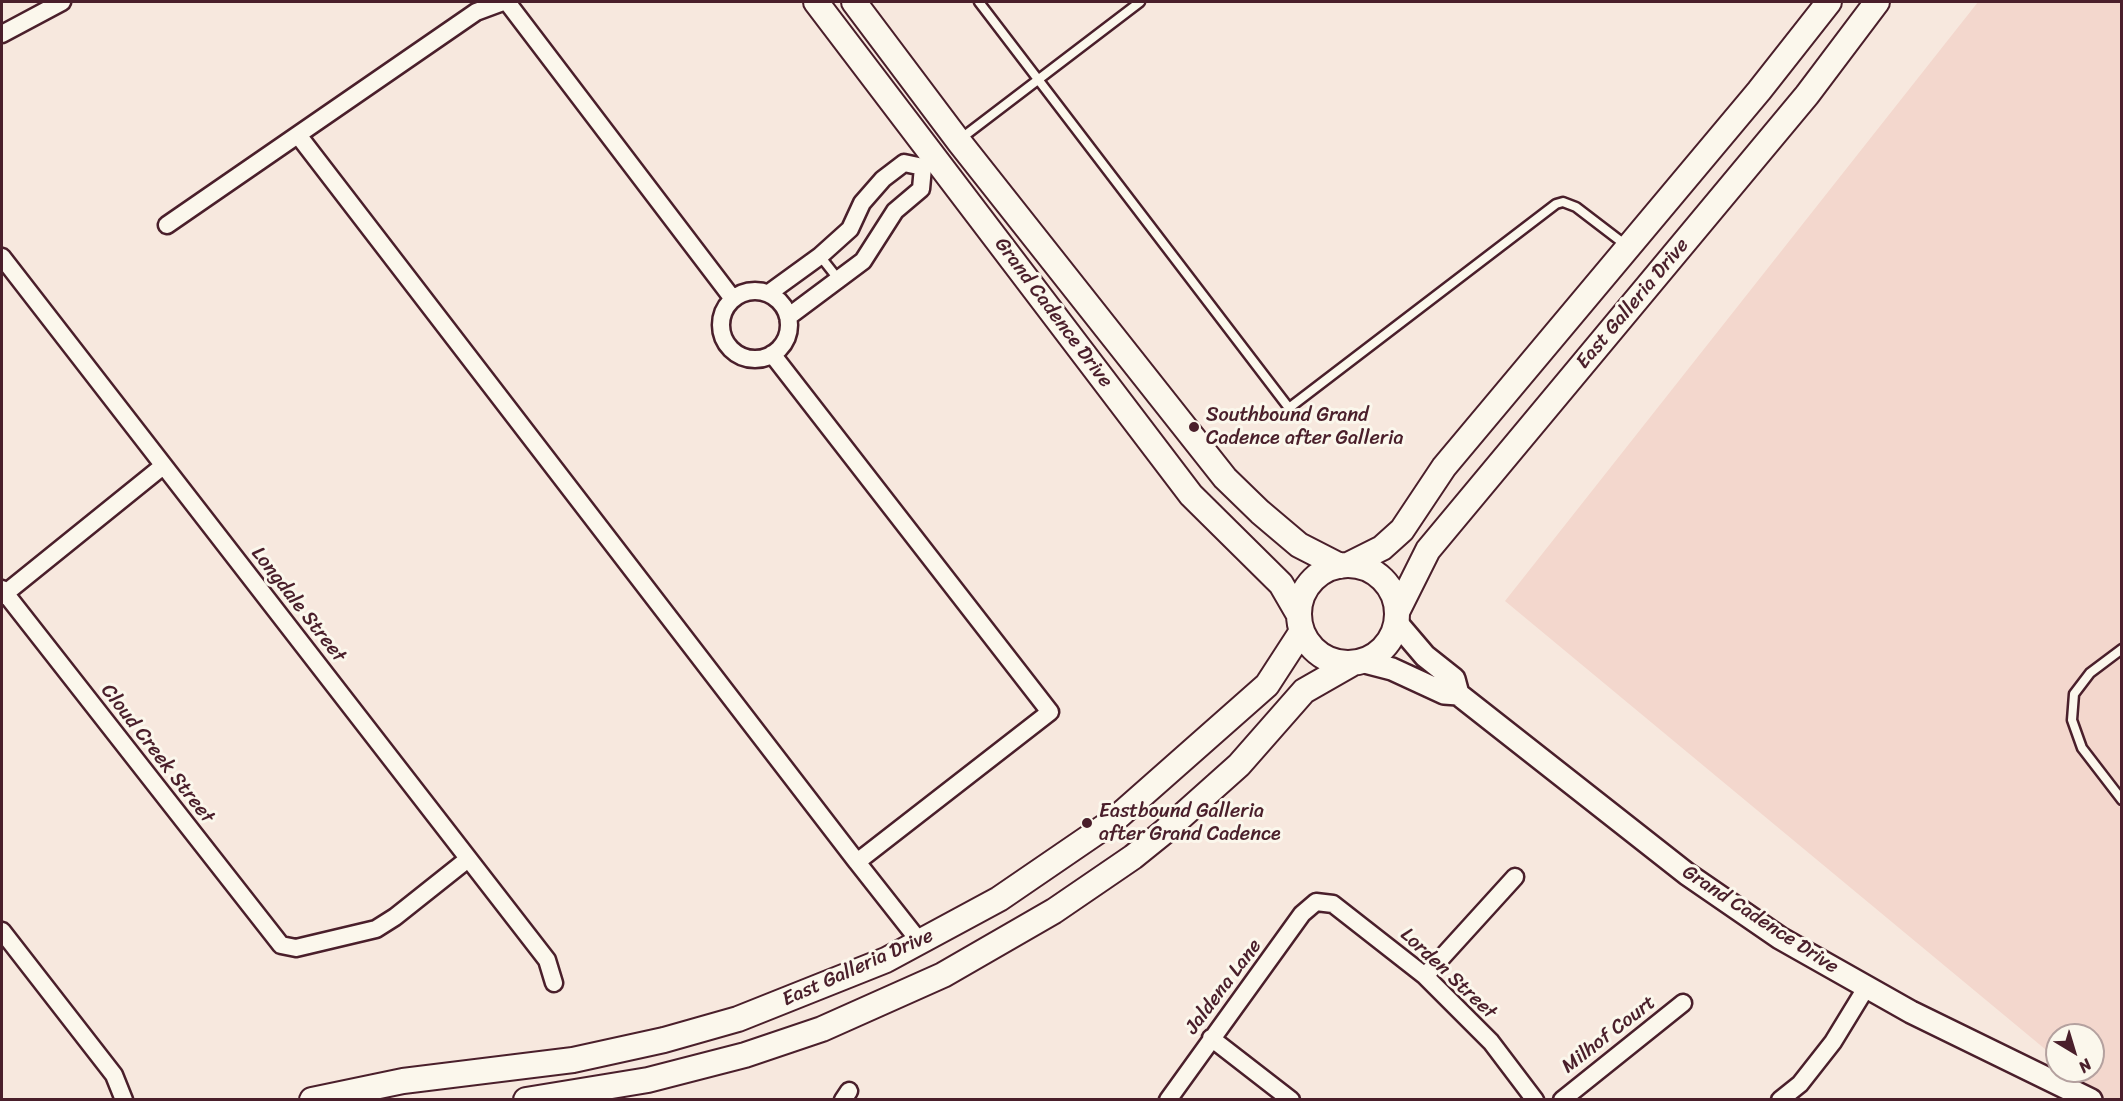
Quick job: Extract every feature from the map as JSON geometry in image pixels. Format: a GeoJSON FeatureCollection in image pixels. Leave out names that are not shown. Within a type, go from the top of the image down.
{"type":"FeatureCollection","features":[{"type":"Feature","properties":{"kind":"main road","name":"Grand Cadence Drive"},"geometry":{"type":"LineString","coordinates":[[816,2],[929,163],[1191,495],[1275,578],[1300,623]]}},
{"type":"Feature","properties":{"kind":"main road","name":"Grand Cadence Drive"},"geometry":{"type":"LineString","coordinates":[[854,2],[958,141],[1225,478],[1299,545],[1344,565]]}},
{"type":"Feature","properties":{"kind":"main road","name":"East Galleria Drive"},"geometry":{"type":"LineString","coordinates":[[1397,617],[1428,550],[1807,95],[1877,2]]}},
{"type":"Feature","properties":{"kind":"main road","name":"East Galleria Drive"},"geometry":{"type":"LineString","coordinates":[[1344,565],[1382,548],[1402,530],[1444,467],[1781,64],[1825,3]]}},
{"type":"Feature","properties":{"kind":"main road"},"geometry":{"type":"LineString","coordinates":[[929,163],[958,141]]}},
{"type":"Feature","properties":{"kind":"main road"},"geometry":{"type":"LineString","coordinates":[[1344,565],[1363,567],[1377,574],[1387,584],[1394,598],[1397,617],[1392,635],[1384,647],[1357,662],[1337,662],[1322,656],[1309,645],[1300,623],[1306,588],[1315,577],[1344,565]]}},
{"type":"Feature","properties":{"kind":"main road","name":"East Galleria Drive"},"geometry":{"type":"LineString","coordinates":[[312,1100],[391,1083],[573,1060],[664,1040],[738,1019],[812,991],[920,942],[1030,880],[1113,821],[1267,685],[1300,623]]}},
{"type":"Feature","properties":{"kind":"main road","name":"East Galleria Drive"},"geometry":{"type":"LineString","coordinates":[[525,1100],[648,1080],[745,1055],[822,1029],[943,975],[1054,911],[1141,851],[1239,765],[1304,692],[1357,662]]}},
{"type":"Feature","properties":{"kind":"street"},"geometry":{"type":"LineString","coordinates":[[2,34],[62,2]]}},
{"type":"Feature","properties":{"kind":"street"},"geometry":{"type":"LineString","coordinates":[[167,225],[476,12],[505,2],[733,299]]}},
{"type":"Feature","properties":{"kind":"street"},"geometry":{"type":"LineString","coordinates":[[298,135],[920,942]]}},
{"type":"Feature","properties":{"kind":"street"},"geometry":{"type":"LineString","coordinates":[[769,293],[820,256],[850,229],[862,203],[883,179],[904,163],[929,163],[921,189],[895,212],[863,261],[788,318]]}},
{"type":"Feature","properties":{"kind":"street","name":"Longdale Street"},"geometry":{"type":"LineString","coordinates":[[2,257],[547,960],[554,983]]}},
{"type":"Feature","properties":{"kind":"street"},"geometry":{"type":"LineString","coordinates":[[748,291],[769,293],[784,307],[788,318],[786,338],[772,354],[749,359],[738,355],[729,348],[720,326],[722,314],[733,299],[748,291]]}},
{"type":"Feature","properties":{"kind":"street"},"geometry":{"type":"LineString","coordinates":[[772,354],[1050,712],[857,862]]}},
{"type":"Feature","properties":{"kind":"street"},"geometry":{"type":"LineString","coordinates":[[3,593],[164,466]]}},
{"type":"Feature","properties":{"kind":"street","name":"Cloud Creek Street"},"geometry":{"type":"LineString","coordinates":[[3,593],[281,945],[296,948],[376,928],[395,917],[468,860]]}},
{"type":"Feature","properties":{"kind":"street","name":"Grand Cadence Drive"},"geometry":{"type":"LineString","coordinates":[[1397,617],[1425,656],[1454,679],[1458,694]]}},
{"type":"Feature","properties":{"kind":"street","name":"Grand Cadence Drive"},"geometry":{"type":"LineString","coordinates":[[1357,662],[1392,669],[1444,693],[1458,694],[1687,874],[1780,938],[1866,988],[2091,1100]]}},
{"type":"Feature","properties":{"kind":"street"},"geometry":{"type":"LineString","coordinates":[[1425,976],[1515,877]]}},
{"type":"Feature","properties":{"kind":"street","name":"Lorden Street"},"geometry":{"type":"LineString","coordinates":[[1316,902],[1333,904],[1425,976],[1491,1042],[1535,1100]]}},
{"type":"Feature","properties":{"kind":"street","name":"Jaldena Lane"},"geometry":{"type":"LineString","coordinates":[[1168,1100],[1302,914],[1316,902]]}},
{"type":"Feature","properties":{"kind":"street"},"geometry":{"type":"LineString","coordinates":[[2,931],[114,1075],[124,1100]]}},
{"type":"Feature","properties":{"kind":"street"},"geometry":{"type":"LineString","coordinates":[[1780,1100],[1800,1084],[1827,1050],[1866,988]]}},
{"type":"Feature","properties":{"kind":"street","name":"Milhof Court"},"geometry":{"type":"LineString","coordinates":[[1562,1100],[1683,1003]]}},
{"type":"Feature","properties":{"kind":"street"},"geometry":{"type":"LineString","coordinates":[[1211,1038],[1291,1100]]}},
{"type":"Feature","properties":{"kind":"lane"},"geometry":{"type":"LineString","coordinates":[[979,2],[1289,408],[1556,204],[1563,202],[1576,207],[1628,248]]}},
{"type":"Feature","properties":{"kind":"lane"},"geometry":{"type":"LineString","coordinates":[[958,141],[1140,2]]}},
{"type":"Feature","properties":{"kind":"lane"},"geometry":{"type":"LineString","coordinates":[[820,256],[840,280]]}},
{"type":"Feature","properties":{"kind":"lane"},"geometry":{"type":"LineString","coordinates":[[2121,648],[2090,673],[2074,694],[2072,720],[2082,748],[2121,800]]}},
{"type":"Feature","properties":{"kind":"shaded area"},"geometry":{"type":"Polygon","coordinates":[[[1978,2],[2121,2],[2121,1099],[2106,1099],[2086,1083],[2105,1083],[2105,1023],[2045,1023],[2045,1049],[1505,601],[1978,2]]]}},
{"type":"Feature","properties":{"kind":"place","name":"Southbound Grand Cadence after Galleria"},"geometry":{"type":"Point","coordinates":[1194,427]}},
{"type":"Feature","properties":{"kind":"place","name":"Eastbound Galleria after Grand Cadence"},"geometry":{"type":"Point","coordinates":[1087,823]}}]}
